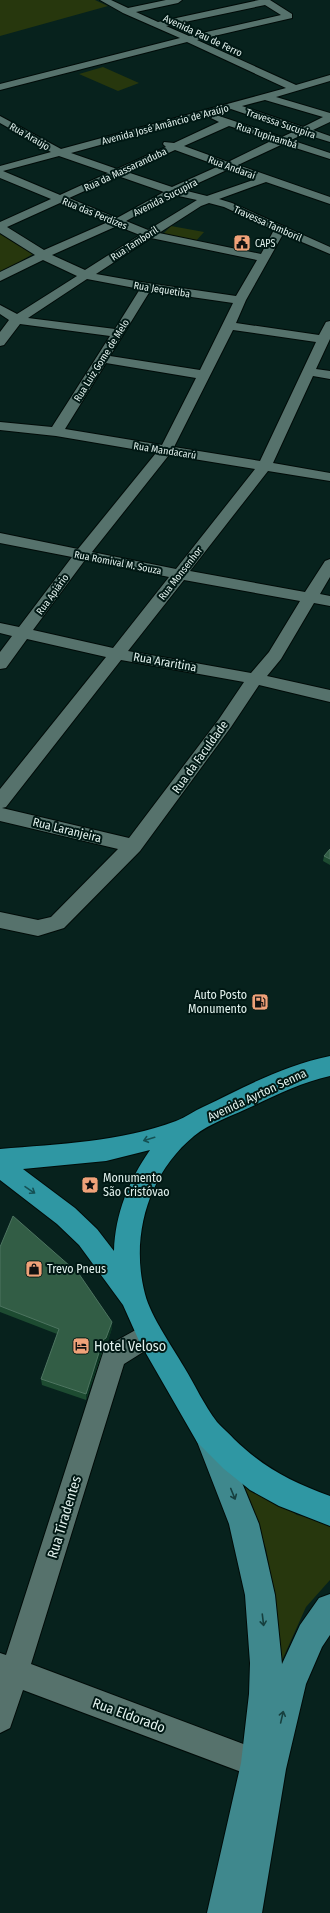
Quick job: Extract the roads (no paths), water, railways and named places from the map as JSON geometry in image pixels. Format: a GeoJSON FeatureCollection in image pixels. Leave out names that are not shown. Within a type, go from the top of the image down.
{"type":"FeatureCollection","features":[{"type":"Feature","properties":{"kind":"highway","name":"Avenida Ayrton Senna"},"geometry":{"type":"LineString","coordinates":[[0,1160],[106,1150],[130,1145],[186,1128],[251,1096],[324,1065]]}},
{"type":"Feature","properties":{"kind":"highway","name":"Avenida Ayrton Senna"},"geometry":{"type":"LineString","coordinates":[[132,1296],[127,1259],[129,1231],[139,1193],[158,1157],[186,1128]]}},
{"type":"Feature","properties":{"kind":"highway","name":"Avenida Ayrton Senna"},"geometry":{"type":"LineString","coordinates":[[0,1165],[76,1224],[132,1296],[150,1334],[207,1432],[234,1460],[260,1480],[290,1496],[330,1511]]}},
{"type":"Feature","properties":{"kind":"main road"},"geometry":{"type":"LineString","coordinates":[[207,1432],[244,1524],[260,1595],[266,1663],[264,1766],[245,1913]]}},
{"type":"Feature","properties":{"kind":"main road"},"geometry":{"type":"LineString","coordinates":[[224,1913],[264,1766],[290,1684],[298,1662],[311,1636],[330,1609]]}},
{"type":"Feature","properties":{"kind":"street","name":"Avenida Pau de Ferro"},"geometry":{"type":"LineString","coordinates":[[104,0],[291,87]]}},
{"type":"Feature","properties":{"kind":"street"},"geometry":{"type":"LineString","coordinates":[[126,11],[178,0]]}},
{"type":"Feature","properties":{"kind":"street"},"geometry":{"type":"LineString","coordinates":[[0,87],[188,39],[289,16],[265,1],[156,25]]}},
{"type":"Feature","properties":{"kind":"street"},"geometry":{"type":"LineString","coordinates":[[0,169],[56,151],[230,105],[291,87],[330,78]]}},
{"type":"Feature","properties":{"kind":"street"},"geometry":{"type":"LineString","coordinates":[[262,96],[330,117]]}},
{"type":"Feature","properties":{"kind":"street","name":"Avenida José Amâncio de Araújo"},"geometry":{"type":"LineString","coordinates":[[119,135],[133,133],[205,114],[230,105]]}},
{"type":"Feature","properties":{"kind":"street","name":"Travessa Sucupira"},"geometry":{"type":"LineString","coordinates":[[230,105],[330,139]]}},
{"type":"Feature","properties":{"kind":"street","name":"Rua Tupinambá"},"geometry":{"type":"LineString","coordinates":[[205,114],[330,156]]}},
{"type":"Feature","properties":{"kind":"street","name":"Avenida Sucupira"},"geometry":{"type":"LineString","coordinates":[[0,277],[43,254],[117,222],[173,191],[229,166],[330,117]]}},
{"type":"Feature","properties":{"kind":"street","name":"Rua Araújo"},"geometry":{"type":"LineString","coordinates":[[0,119],[56,151],[117,173]]}},
{"type":"Feature","properties":{"kind":"street","name":"Rua da Massaranduba"},"geometry":{"type":"LineString","coordinates":[[0,227],[228,122]]}},
{"type":"Feature","properties":{"kind":"street","name":"Rua Andaraí"},"geometry":{"type":"LineString","coordinates":[[133,133],[330,201]]}},
{"type":"Feature","properties":{"kind":"street","name":"Rua das Perdizes"},"geometry":{"type":"LineString","coordinates":[[0,169],[61,199],[147,234],[264,258]]}},
{"type":"Feature","properties":{"kind":"street","name":"Travessa Tamboril"},"geometry":{"type":"LineString","coordinates":[[117,173],[204,201],[228,205],[330,251]]}},
{"type":"Feature","properties":{"kind":"street","name":"Rua Tamboril"},"geometry":{"type":"LineString","coordinates":[[0,342],[9,324],[147,234],[204,201],[265,178]]}},
{"type":"Feature","properties":{"kind":"street"},"geometry":{"type":"LineString","coordinates":[[318,197],[330,187]]}},
{"type":"Feature","properties":{"kind":"street","name":"Rua Jequetiba"},"geometry":{"type":"LineString","coordinates":[[0,227],[43,254],[85,275],[147,287],[240,300]]}},
{"type":"Feature","properties":{"kind":"street","name":"Rua Apiário"},"geometry":{"type":"LineString","coordinates":[[0,664],[80,555],[166,450],[229,326],[240,300],[281,228]]}},
{"type":"Feature","properties":{"kind":"street","name":"Rua Luiz Gome de Melo"},"geometry":{"type":"LineString","coordinates":[[56,432],[147,287]]}},
{"type":"Feature","properties":{"kind":"street"},"geometry":{"type":"LineString","coordinates":[[0,309],[9,324],[118,333]]}},
{"type":"Feature","properties":{"kind":"street"},"geometry":{"type":"LineString","coordinates":[[229,326],[326,332]]}},
{"type":"Feature","properties":{"kind":"street","name":"Rua Monsenhor"},"geometry":{"type":"LineString","coordinates":[[0,802],[264,467],[309,372],[326,332]]}},
{"type":"Feature","properties":{"kind":"street"},"geometry":{"type":"LineString","coordinates":[[102,359],[204,375]]}},
{"type":"Feature","properties":{"kind":"street"},"geometry":{"type":"LineString","coordinates":[[309,372],[330,375]]}},
{"type":"Feature","properties":{"kind":"street","name":"Rua Mandacarú"},"geometry":{"type":"LineString","coordinates":[[0,426],[56,432],[330,477]]}},
{"type":"Feature","properties":{"kind":"street","name":"Rua Romival M. Souza"},"geometry":{"type":"LineString","coordinates":[[0,538],[179,574],[330,601]]}},
{"type":"Feature","properties":{"kind":"street","name":"Rua da Faculdade"},"geometry":{"type":"LineString","coordinates":[[0,920],[38,928],[45,928],[57,923],[133,846],[216,736],[255,679],[275,655],[311,598],[330,564]]}},
{"type":"Feature","properties":{"kind":"street","name":"Rua Araritina"},"geometry":{"type":"LineString","coordinates":[[0,628],[118,654],[255,679],[330,696]]}},
{"type":"Feature","properties":{"kind":"street","name":"Rua Laranjeira"},"geometry":{"type":"LineString","coordinates":[[0,814],[133,846]]}},
{"type":"Feature","properties":{"kind":"street","name":"Rua Tiradentes"},"geometry":{"type":"LineString","coordinates":[[0,1718],[8,1670],[114,1356],[150,1334]]}},
{"type":"Feature","properties":{"kind":"street","name":"Rua Eldorado"},"geometry":{"type":"LineString","coordinates":[[8,1670],[264,1766]]}},
{"type":"Feature","properties":{"kind":"place","name":"CAPS"},"geometry":{"type":"Point","coordinates":[242,243]}},
{"type":"Feature","properties":{"kind":"place","name":"Auto Posto Monumento"},"geometry":{"type":"Point","coordinates":[260,1002]}},
{"type":"Feature","properties":{"kind":"place","name":"Monumento São Cristóvao"},"geometry":{"type":"Point","coordinates":[90,1185]}},
{"type":"Feature","properties":{"kind":"place","name":"Trevo Pneus"},"geometry":{"type":"Point","coordinates":[34,1269]}},
{"type":"Feature","properties":{"kind":"place","name":"Hotel Veloso"},"geometry":{"type":"Point","coordinates":[81,1346]}}]}
